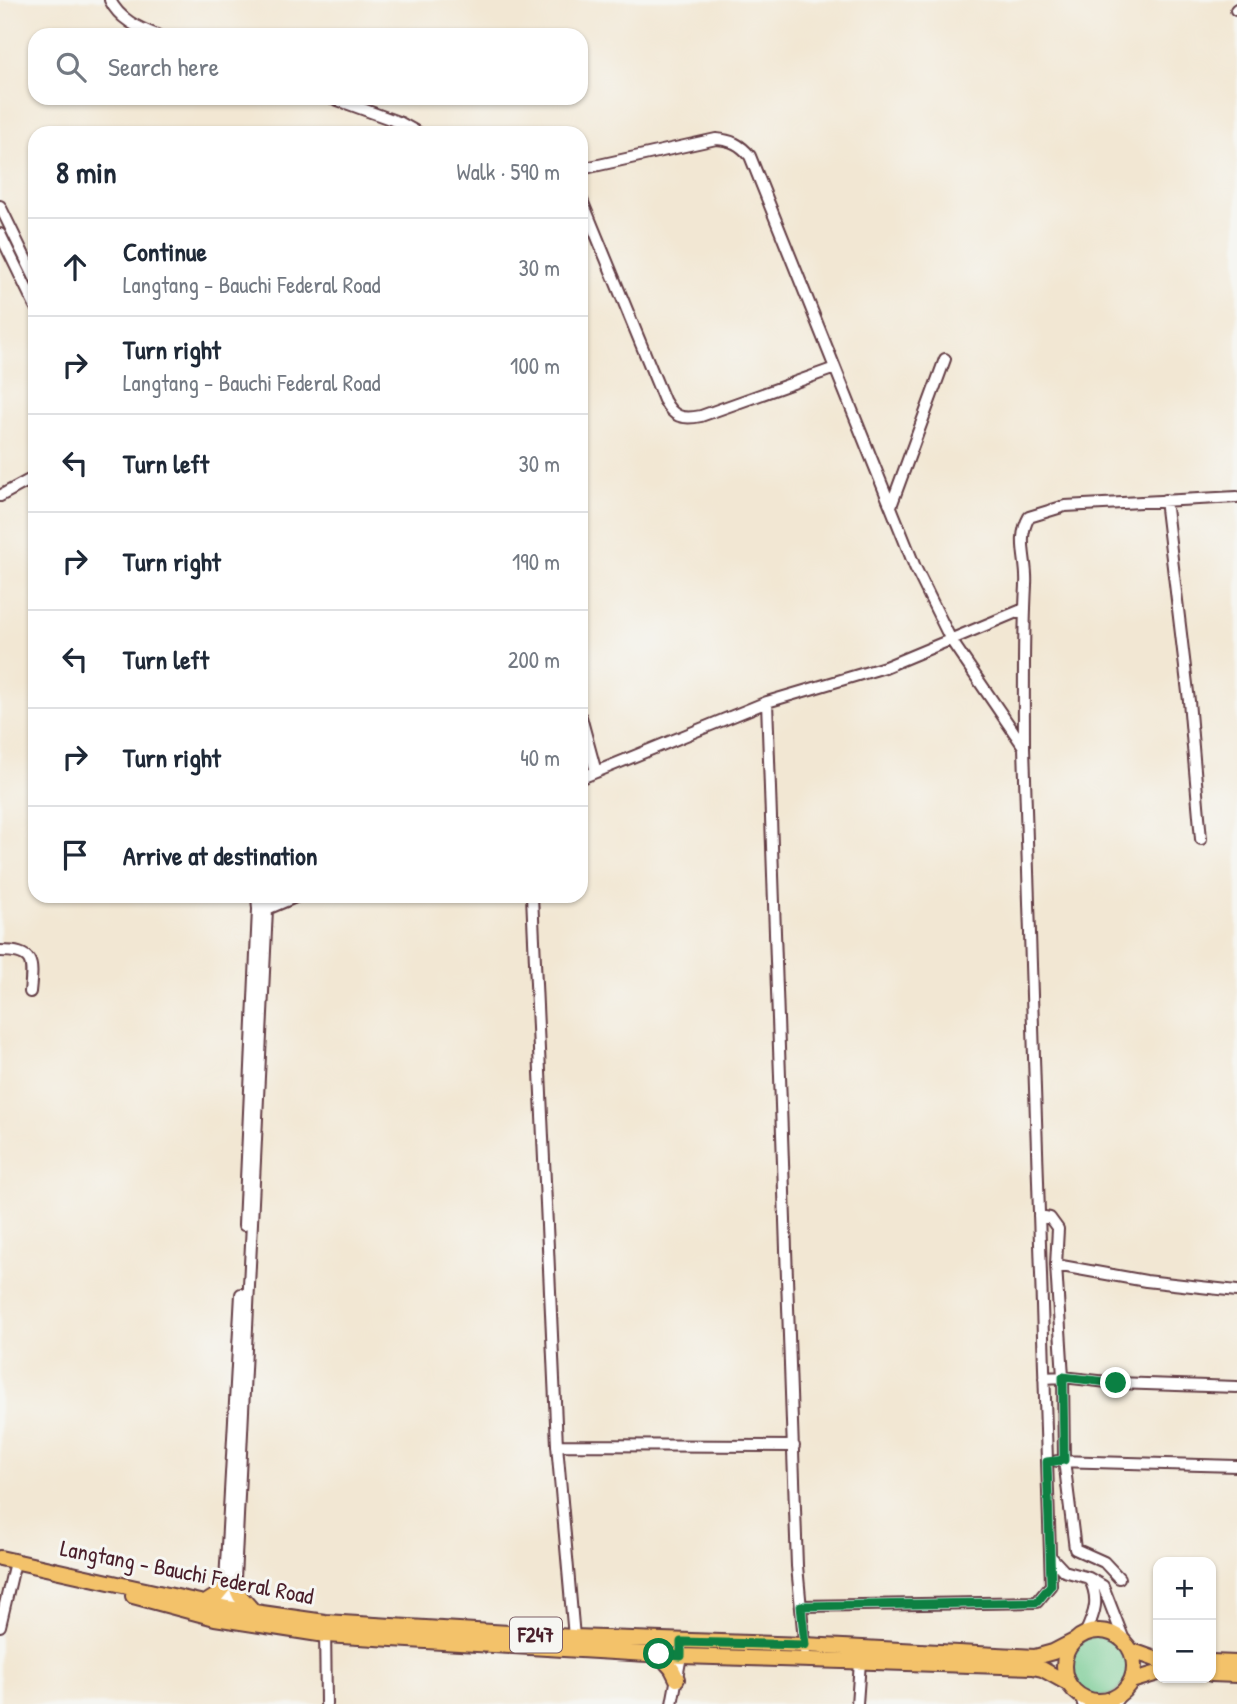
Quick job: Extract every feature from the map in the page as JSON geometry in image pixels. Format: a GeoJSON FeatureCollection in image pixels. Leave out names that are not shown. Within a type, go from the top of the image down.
{"type":"FeatureCollection","features":[{"type":"Feature","properties":{"kind":"main road","name":"Langtang - Bauchi Federal Road"},"geometry":{"type":"LineString","coordinates":[[5,1560],[325,1629],[574,1637],[805,1661],[1033,1667],[1069,1684]]}},
{"type":"Feature","properties":{"kind":"main road","name":"Langtang - Bauchi Federal Road"},"geometry":{"type":"LineString","coordinates":[[5,1560],[239,1622],[659,1654],[681,1649],[805,1645],[1035,1657],[1052,1652],[1080,1637]]}},
{"type":"Feature","properties":{"kind":"main road"},"geometry":{"type":"LineString","coordinates":[[205,1603],[230,1585],[255,1613]]}},
{"type":"Feature","properties":{"kind":"main road","name":"F247"},"geometry":{"type":"LineString","coordinates":[[1080,1637],[1096,1631],[1107,1632],[1118,1637],[1128,1647],[1153,1658]]}},
{"type":"Feature","properties":{"kind":"main road"},"geometry":{"type":"LineString","coordinates":[[1069,1684],[1064,1666],[1065,1656],[1080,1637]]}},
{"type":"Feature","properties":{"kind":"main road"},"geometry":{"type":"LineString","coordinates":[[1122,1692],[1134,1671],[1128,1647]]}},
{"type":"Feature","properties":{"kind":"main road"},"geometry":{"type":"LineString","coordinates":[[659,1654],[677,1679]]}},
{"type":"Feature","properties":{"kind":"main road"},"geometry":{"type":"LineString","coordinates":[[1216,1662],[1237,1663]]}},
{"type":"Feature","properties":{"kind":"main road"},"geometry":{"type":"LineString","coordinates":[[1216,1674],[1237,1675]]}},
{"type":"Feature","properties":{"kind":"main road","name":"F247"},"geometry":{"type":"LineString","coordinates":[[1069,1684],[1082,1700],[1102,1701],[1113,1699],[1153,1676]]}},
{"type":"Feature","properties":{"kind":"street"},"geometry":{"type":"LineString","coordinates":[[110,0],[122,17],[140,28]]}},
{"type":"Feature","properties":{"kind":"street"},"geometry":{"type":"LineString","coordinates":[[351,105],[406,126]]}},
{"type":"Feature","properties":{"kind":"street"},"geometry":{"type":"LineString","coordinates":[[588,167],[716,139],[736,142],[744,148],[750,156],[915,567],[951,640],[1024,747]]}},
{"type":"Feature","properties":{"kind":"street"},"geometry":{"type":"LineString","coordinates":[[0,206],[28,264]]}},
{"type":"Feature","properties":{"kind":"street"},"geometry":{"type":"LineString","coordinates":[[588,215],[664,400],[670,411],[678,417],[687,419],[701,416],[835,368]]}},
{"type":"Feature","properties":{"kind":"street"},"geometry":{"type":"LineString","coordinates":[[0,234],[28,292]]}},
{"type":"Feature","properties":{"kind":"street"},"geometry":{"type":"LineString","coordinates":[[891,506],[944,359]]}},
{"type":"Feature","properties":{"kind":"street"},"geometry":{"type":"LineString","coordinates":[[0,496],[28,481]]}},
{"type":"Feature","properties":{"kind":"street"},"geometry":{"type":"LineString","coordinates":[[801,1606],[1037,1602],[1051,1585],[1024,747],[1024,609],[1027,582],[1022,542],[1024,526],[1029,517],[1065,506],[1237,497]]}},
{"type":"Feature","properties":{"kind":"street"},"geometry":{"type":"LineString","coordinates":[[1165,500],[1189,701],[1201,839]]}},
{"type":"Feature","properties":{"kind":"street"},"geometry":{"type":"LineString","coordinates":[[588,775],[767,702],[885,667],[1024,609]]}},
{"type":"Feature","properties":{"kind":"street"},"geometry":{"type":"LineString","coordinates":[[767,702],[797,1566],[805,1661]]}},
{"type":"Feature","properties":{"kind":"street"},"geometry":{"type":"LineString","coordinates":[[588,743],[596,772]]}},
{"type":"Feature","properties":{"kind":"street"},"geometry":{"type":"LineString","coordinates":[[260,903],[262,909]]}},
{"type":"Feature","properties":{"kind":"street"},"geometry":{"type":"LineString","coordinates":[[212,1617],[234,1600],[230,1585],[263,903]]}},
{"type":"Feature","properties":{"kind":"street"},"geometry":{"type":"LineString","coordinates":[[262,909],[279,903]]}},
{"type":"Feature","properties":{"kind":"street"},"geometry":{"type":"LineString","coordinates":[[532,903],[557,1445],[574,1637]]}},
{"type":"Feature","properties":{"kind":"street"},"geometry":{"type":"LineString","coordinates":[[0,951],[22,952],[28,957],[33,965],[30,992]]}},
{"type":"Feature","properties":{"kind":"street"},"geometry":{"type":"LineString","coordinates":[[1039,1216],[1050,1218],[1058,1229],[1056,1265],[1063,1377],[1064,1460],[1075,1549],[1104,1562],[1119,1578]]}},
{"type":"Feature","properties":{"kind":"street"},"geometry":{"type":"LineString","coordinates":[[1056,1265],[1146,1281],[1237,1291]]}},
{"type":"Feature","properties":{"kind":"street"},"geometry":{"type":"LineString","coordinates":[[1044,1378],[1237,1387]]}},
{"type":"Feature","properties":{"kind":"street"},"geometry":{"type":"LineString","coordinates":[[557,1445],[794,1446]]}},
{"type":"Feature","properties":{"kind":"street"},"geometry":{"type":"LineString","coordinates":[[1047,1462],[1064,1460],[1237,1466]]}},
{"type":"Feature","properties":{"kind":"street"},"geometry":{"type":"LineString","coordinates":[[1050,1556],[1064,1571],[1089,1578],[1103,1586],[1128,1647]]}},
{"type":"Feature","properties":{"kind":"street"},"geometry":{"type":"LineString","coordinates":[[0,1626],[5,1560]]}},
{"type":"Feature","properties":{"kind":"street"},"geometry":{"type":"LineString","coordinates":[[1080,1637],[1095,1613],[1097,1601],[1096,1591],[1089,1578]]}},
{"type":"Feature","properties":{"kind":"street"},"geometry":{"type":"LineString","coordinates":[[227,1608],[239,1622]]}},
{"type":"Feature","properties":{"kind":"street"},"geometry":{"type":"LineString","coordinates":[[325,1629],[326,1704]]}},
{"type":"Feature","properties":{"kind":"street"},"geometry":{"type":"LineString","coordinates":[[672,1704],[681,1649]]}},
{"type":"Feature","properties":{"kind":"street"},"geometry":{"type":"LineString","coordinates":[[857,1704],[860,1662]]}},
{"type":"Feature","properties":{"kind":"green space"},"geometry":{"type":"Polygon","coordinates":[[[1099,1635],[1111,1637],[1121,1644],[1128,1654],[1128,1678],[1121,1688],[1111,1695],[1099,1697],[1087,1695],[1077,1688],[1070,1678],[1068,1666],[1070,1654],[1077,1644],[1087,1637],[1099,1635]]]}},
{"type":"Feature","properties":{"kind":"route"},"geometry":{"type":"LineString","coordinates":[[659,1654],[681,1656],[681,1642],[805,1645],[801,1606],[1037,1602],[1051,1585],[1047,1462],[1064,1460],[1063,1377],[1116,1383]]}}]}
